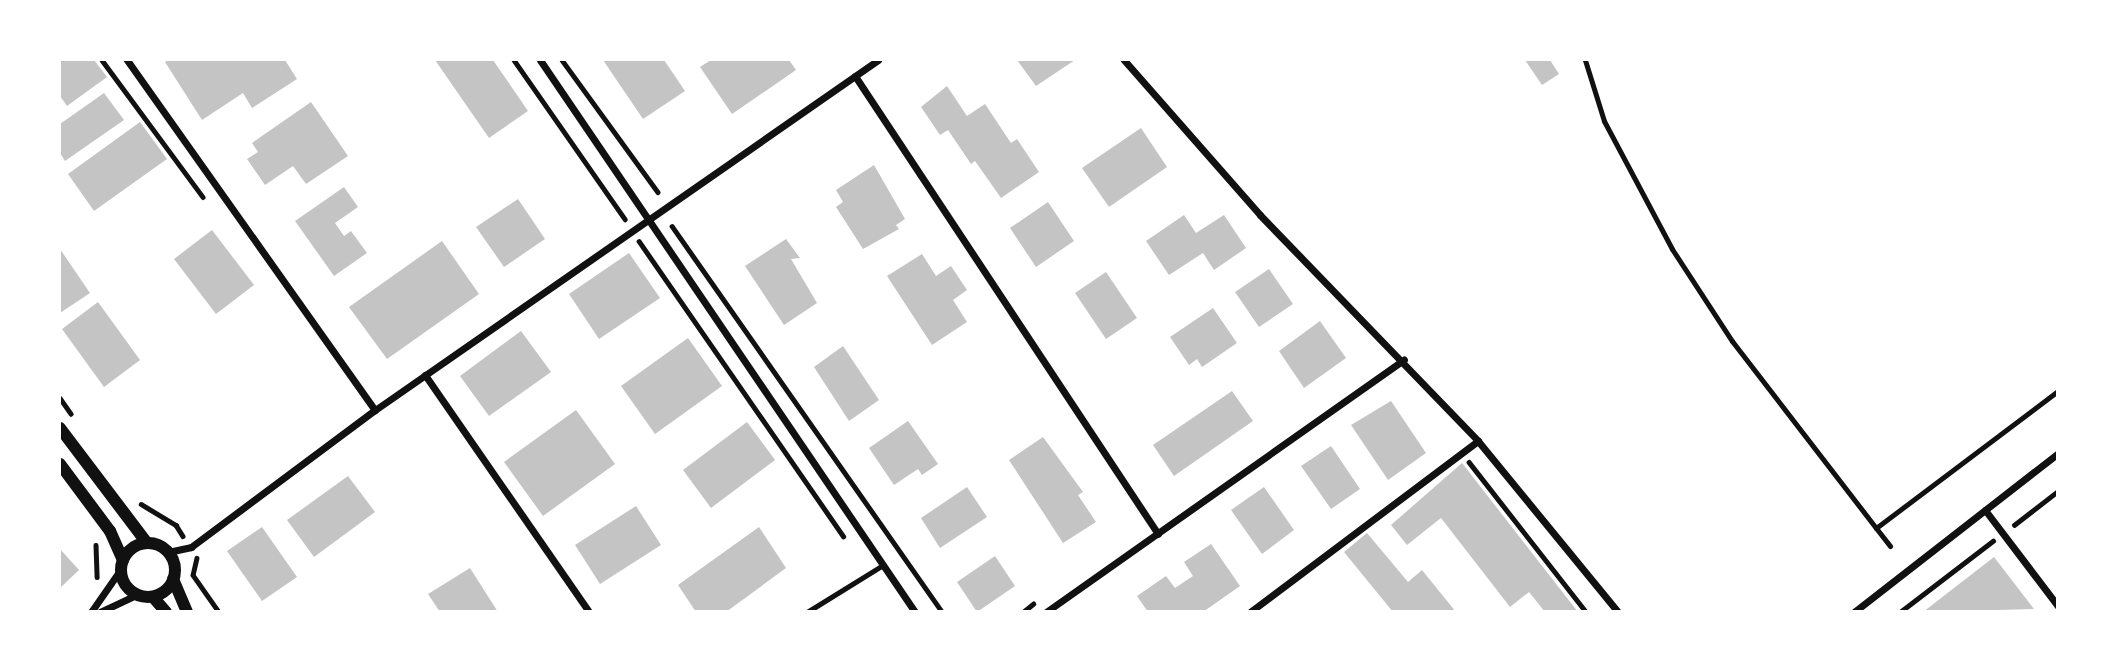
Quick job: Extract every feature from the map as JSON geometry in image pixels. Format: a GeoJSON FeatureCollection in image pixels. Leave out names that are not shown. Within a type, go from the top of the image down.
{"type":"FeatureCollection","features":[{"type":"Feature","properties":{"kind":"street"},"geometry":{"type":"LineString","coordinates":[[127,60],[375,410]]}},
{"type":"Feature","properties":{"kind":"street"},"geometry":{"type":"LineString","coordinates":[[540,60],[915,611]]}},
{"type":"Feature","properties":{"kind":"street"},"geometry":{"type":"LineString","coordinates":[[60,428],[147,543],[168,552],[191,547],[375,410],[633,236],[659,213],[878,60]]}},
{"type":"Feature","properties":{"kind":"street"},"geometry":{"type":"LineString","coordinates":[[1124,60],[1260,215],[1404,359],[1478,441],[1618,611]]}},
{"type":"Feature","properties":{"kind":"street"},"geometry":{"type":"LineString","coordinates":[[855,76],[1158,534]]}},
{"type":"Feature","properties":{"kind":"street"},"geometry":{"type":"LineString","coordinates":[[1046,611],[1056,609],[1404,359]]}},
{"type":"Feature","properties":{"kind":"street"},"geometry":{"type":"LineString","coordinates":[[425,375],[589,611]]}},
{"type":"Feature","properties":{"kind":"street"},"geometry":{"type":"LineString","coordinates":[[1250,611],[1478,441]]}},
{"type":"Feature","properties":{"kind":"street"},"geometry":{"type":"LineString","coordinates":[[1854,611],[2057,453]]}},
{"type":"Feature","properties":{"kind":"street"},"geometry":{"type":"LineString","coordinates":[[60,464],[110,531],[127,586],[138,594],[153,597],[166,611]]}},
{"type":"Feature","properties":{"kind":"street"},"geometry":{"type":"LineString","coordinates":[[1985,510],[2057,606]]}},
{"type":"Feature","properties":{"kind":"street"},"geometry":{"type":"LineString","coordinates":[[91,611],[130,550],[147,543]]}},
{"type":"Feature","properties":{"kind":"street"},"geometry":{"type":"LineString","coordinates":[[168,552],[173,579],[187,611]]}},
{"type":"Feature","properties":{"kind":"street"},"geometry":{"type":"LineString","coordinates":[[153,597],[173,579]]}},
{"type":"Feature","properties":{"kind":"street"},"geometry":{"type":"LineString","coordinates":[[100,611],[138,594]]}},
{"type":"Feature","properties":{"kind":"lane"},"geometry":{"type":"LineString","coordinates":[[1585,60],[1594,95],[1624,162],[1698,291],[1890,546]]}},
{"type":"Feature","properties":{"kind":"lane"},"geometry":{"type":"LineString","coordinates":[[1876,528],[2057,391]]}},
{"type":"Feature","properties":{"kind":"lane"},"geometry":{"type":"LineString","coordinates":[[807,611],[883,565]]}},
{"type":"Feature","properties":{"kind":"path"},"geometry":{"type":"LineString","coordinates":[[514,60],[633,236],[849,545]]}},
{"type":"Feature","properties":{"kind":"path"},"geometry":{"type":"LineString","coordinates":[[562,60],[658,192]]}},
{"type":"Feature","properties":{"kind":"path"},"geometry":{"type":"LineString","coordinates":[[659,213],[681,235],[942,611]]}},
{"type":"Feature","properties":{"kind":"path"},"geometry":{"type":"LineString","coordinates":[[633,236],[641,244]]}},
{"type":"Feature","properties":{"kind":"path"},"geometry":{"type":"LineString","coordinates":[[60,398],[75,419]]}},
{"type":"Feature","properties":{"kind":"path"},"geometry":{"type":"LineString","coordinates":[[1462,453],[1586,611]]}},
{"type":"Feature","properties":{"kind":"path"},"geometry":{"type":"LineString","coordinates":[[1900,611],[2057,491]]}},
{"type":"Feature","properties":{"kind":"path"},"geometry":{"type":"LineString","coordinates":[[136,499],[176,525],[197,556],[193,575],[219,611]]}},
{"type":"Feature","properties":{"kind":"building"},"geometry":{"type":"Polygon","coordinates":[[[60,60],[94,60],[107,77],[67,106],[60,96],[60,60]]]}},
{"type":"Feature","properties":{"kind":"building"},"geometry":{"type":"Polygon","coordinates":[[[285,60],[297,79],[252,108],[243,93],[202,120],[165,62],[285,60]]]}},
{"type":"Feature","properties":{"kind":"building"},"geometry":{"type":"Polygon","coordinates":[[[435,60],[493,60],[528,111],[489,138],[435,60]]]}},
{"type":"Feature","properties":{"kind":"building"},"geometry":{"type":"Polygon","coordinates":[[[603,60],[664,60],[685,91],[643,119],[603,60]]]}},
{"type":"Feature","properties":{"kind":"building"},"geometry":{"type":"Polygon","coordinates":[[[711,60],[789,60],[796,70],[732,114],[700,67],[711,60]]]}},
{"type":"Feature","properties":{"kind":"building"},"geometry":{"type":"Polygon","coordinates":[[[1017,60],[1075,60],[1036,86],[1017,60]]]}},
{"type":"Feature","properties":{"kind":"building"},"geometry":{"type":"Polygon","coordinates":[[[1525,60],[1550,60],[1559,74],[1542,85],[1525,60]]]}},
{"type":"Feature","properties":{"kind":"building"},"geometry":{"type":"Polygon","coordinates":[[[947,86],[967,116],[985,104],[1011,143],[1017,139],[1039,172],[1001,198],[975,161],[971,164],[948,130],[940,135],[921,107],[947,86]]]}},
{"type":"Feature","properties":{"kind":"building"},"geometry":{"type":"Polygon","coordinates":[[[104,93],[124,120],[65,161],[60,153],[60,124],[104,93]]]}},
{"type":"Feature","properties":{"kind":"building"},"geometry":{"type":"Polygon","coordinates":[[[311,102],[348,156],[306,184],[293,166],[265,185],[247,159],[258,152],[252,143],[311,102]]]}},
{"type":"Feature","properties":{"kind":"building"},"geometry":{"type":"Polygon","coordinates":[[[140,122],[167,159],[94,211],[68,174],[140,122]]]}},
{"type":"Feature","properties":{"kind":"building"},"geometry":{"type":"Polygon","coordinates":[[[1141,128],[1167,167],[1109,207],[1082,168],[1141,128]]]}},
{"type":"Feature","properties":{"kind":"building"},"geometry":{"type":"Polygon","coordinates":[[[874,165],[905,219],[896,225],[899,229],[863,249],[836,207],[843,202],[836,190],[874,165]]]}},
{"type":"Feature","properties":{"kind":"building"},"geometry":{"type":"Polygon","coordinates":[[[344,187],[358,207],[335,223],[344,236],[351,231],[367,253],[334,276],[295,221],[344,187]]]}},
{"type":"Feature","properties":{"kind":"building"},"geometry":{"type":"Polygon","coordinates":[[[518,199],[545,239],[504,267],[476,227],[518,199]]]}},
{"type":"Feature","properties":{"kind":"building"},"geometry":{"type":"Polygon","coordinates":[[[1048,202],[1074,241],[1036,267],[1010,228],[1048,202]]]}},
{"type":"Feature","properties":{"kind":"building"},"geometry":{"type":"Polygon","coordinates":[[[1184,215],[1196,233],[1224,215],[1246,248],[1214,270],[1203,253],[1169,275],[1146,241],[1184,215]]]}},
{"type":"Feature","properties":{"kind":"building"},"geometry":{"type":"Polygon","coordinates":[[[212,230],[254,285],[216,314],[174,259],[212,230]]]}},
{"type":"Feature","properties":{"kind":"building"},"geometry":{"type":"Polygon","coordinates":[[[786,239],[800,258],[791,259],[817,303],[784,325],[745,266],[786,239]]]}},
{"type":"Feature","properties":{"kind":"building"},"geometry":{"type":"Polygon","coordinates":[[[442,241],[479,294],[387,359],[349,307],[442,241]]]}},
{"type":"Feature","properties":{"kind":"building"},"geometry":{"type":"Polygon","coordinates":[[[60,249],[90,293],[60,313],[60,249]]]}},
{"type":"Feature","properties":{"kind":"building"},"geometry":{"type":"Polygon","coordinates":[[[629,253],[660,298],[599,339],[569,294],[629,253]]]}},
{"type":"Feature","properties":{"kind":"building"},"geometry":{"type":"Polygon","coordinates":[[[922,254],[936,276],[951,266],[967,290],[953,300],[967,322],[932,345],[887,276],[922,254]]]}},
{"type":"Feature","properties":{"kind":"building"},"geometry":{"type":"Polygon","coordinates":[[[1269,269],[1293,304],[1259,327],[1235,292],[1269,269]]]}},
{"type":"Feature","properties":{"kind":"building"},"geometry":{"type":"Polygon","coordinates":[[[1106,272],[1137,318],[1106,339],[1075,293],[1106,272]]]}},
{"type":"Feature","properties":{"kind":"building"},"geometry":{"type":"Polygon","coordinates":[[[98,302],[140,360],[104,387],[62,329],[98,302]]]}},
{"type":"Feature","properties":{"kind":"building"},"geometry":{"type":"Polygon","coordinates":[[[1213,308],[1237,343],[1202,367],[1197,359],[1189,365],[1170,337],[1213,308]]]}},
{"type":"Feature","properties":{"kind":"building"},"geometry":{"type":"Polygon","coordinates":[[[1320,321],[1346,358],[1304,388],[1279,351],[1320,321]]]}},
{"type":"Feature","properties":{"kind":"building"},"geometry":{"type":"Polygon","coordinates":[[[521,331],[551,372],[489,416],[460,376],[521,331]]]}},
{"type":"Feature","properties":{"kind":"building"},"geometry":{"type":"Polygon","coordinates":[[[688,338],[722,386],[655,434],[621,386],[688,338]]]}},
{"type":"Feature","properties":{"kind":"building"},"geometry":{"type":"Polygon","coordinates":[[[843,346],[879,400],[849,421],[814,367],[843,346]]]}},
{"type":"Feature","properties":{"kind":"building"},"geometry":{"type":"Polygon","coordinates":[[[1232,391],[1253,421],[1174,476],[1153,445],[1232,391]]]}},
{"type":"Feature","properties":{"kind":"building"},"geometry":{"type":"Polygon","coordinates":[[[1391,401],[1426,453],[1388,480],[1351,425],[1391,401]]]}},
{"type":"Feature","properties":{"kind":"building"},"geometry":{"type":"Polygon","coordinates":[[[576,410],[615,464],[543,516],[504,462],[576,410]]]}},
{"type":"Feature","properties":{"kind":"building"},"geometry":{"type":"Polygon","coordinates":[[[908,421],[938,464],[922,475],[918,469],[894,485],[869,448],[908,421]]]}},
{"type":"Feature","properties":{"kind":"building"},"geometry":{"type":"Polygon","coordinates":[[[747,422],[775,460],[711,508],[683,470],[747,422]]]}},
{"type":"Feature","properties":{"kind":"building"},"geometry":{"type":"Polygon","coordinates":[[[1043,437],[1083,492],[1078,495],[1096,522],[1063,543],[1009,460],[1043,437]]]}},
{"type":"Feature","properties":{"kind":"building"},"geometry":{"type":"Polygon","coordinates":[[[1331,446],[1360,489],[1331,509],[1301,466],[1331,446]]]}},
{"type":"Feature","properties":{"kind":"building"},"geometry":{"type":"Polygon","coordinates":[[[1462,463],[1578,612],[1545,612],[1529,592],[1510,607],[1441,518],[1407,545],[1391,525],[1462,463]]]}},
{"type":"Feature","properties":{"kind":"building"},"geometry":{"type":"Polygon","coordinates":[[[348,476],[375,512],[314,557],[287,520],[348,476]]]}},
{"type":"Feature","properties":{"kind":"building"},"geometry":{"type":"Polygon","coordinates":[[[967,487],[987,517],[940,548],[921,518],[967,487]]]}},
{"type":"Feature","properties":{"kind":"building"},"geometry":{"type":"Polygon","coordinates":[[[1264,487],[1294,530],[1262,554],[1231,510],[1264,487]]]}},
{"type":"Feature","properties":{"kind":"building"},"geometry":{"type":"Polygon","coordinates":[[[636,506],[661,545],[600,584],[575,545],[636,506]]]}},
{"type":"Feature","properties":{"kind":"building"},"geometry":{"type":"Polygon","coordinates":[[[262,527],[297,577],[262,601],[227,551],[262,527]]]}},
{"type":"Feature","properties":{"kind":"building"},"geometry":{"type":"Polygon","coordinates":[[[759,527],[786,568],[726,612],[696,612],[678,585],[759,527]]]}},
{"type":"Feature","properties":{"kind":"building"},"geometry":{"type":"Polygon","coordinates":[[[1367,533],[1408,582],[1422,570],[1456,612],[1393,612],[1344,552],[1367,533]]]}},
{"type":"Feature","properties":{"kind":"building"},"geometry":{"type":"Polygon","coordinates":[[[1211,544],[1240,586],[1203,612],[1148,612],[1137,596],[1166,576],[1175,588],[1193,576],[1184,562],[1211,544]]]}},
{"type":"Feature","properties":{"kind":"building"},"geometry":{"type":"Polygon","coordinates":[[[60,549],[79,570],[60,588],[60,549]]]}},
{"type":"Feature","properties":{"kind":"building"},"geometry":{"type":"Polygon","coordinates":[[[995,556],[1015,586],[977,612],[957,582],[995,556]]]}},
{"type":"Feature","properties":{"kind":"building"},"geometry":{"type":"Polygon","coordinates":[[[1994,557],[2034,609],[1923,612],[1994,557]]]}},
{"type":"Feature","properties":{"kind":"building"},"geometry":{"type":"Polygon","coordinates":[[[470,568],[498,612],[440,612],[428,594],[470,568]]]}}]}
